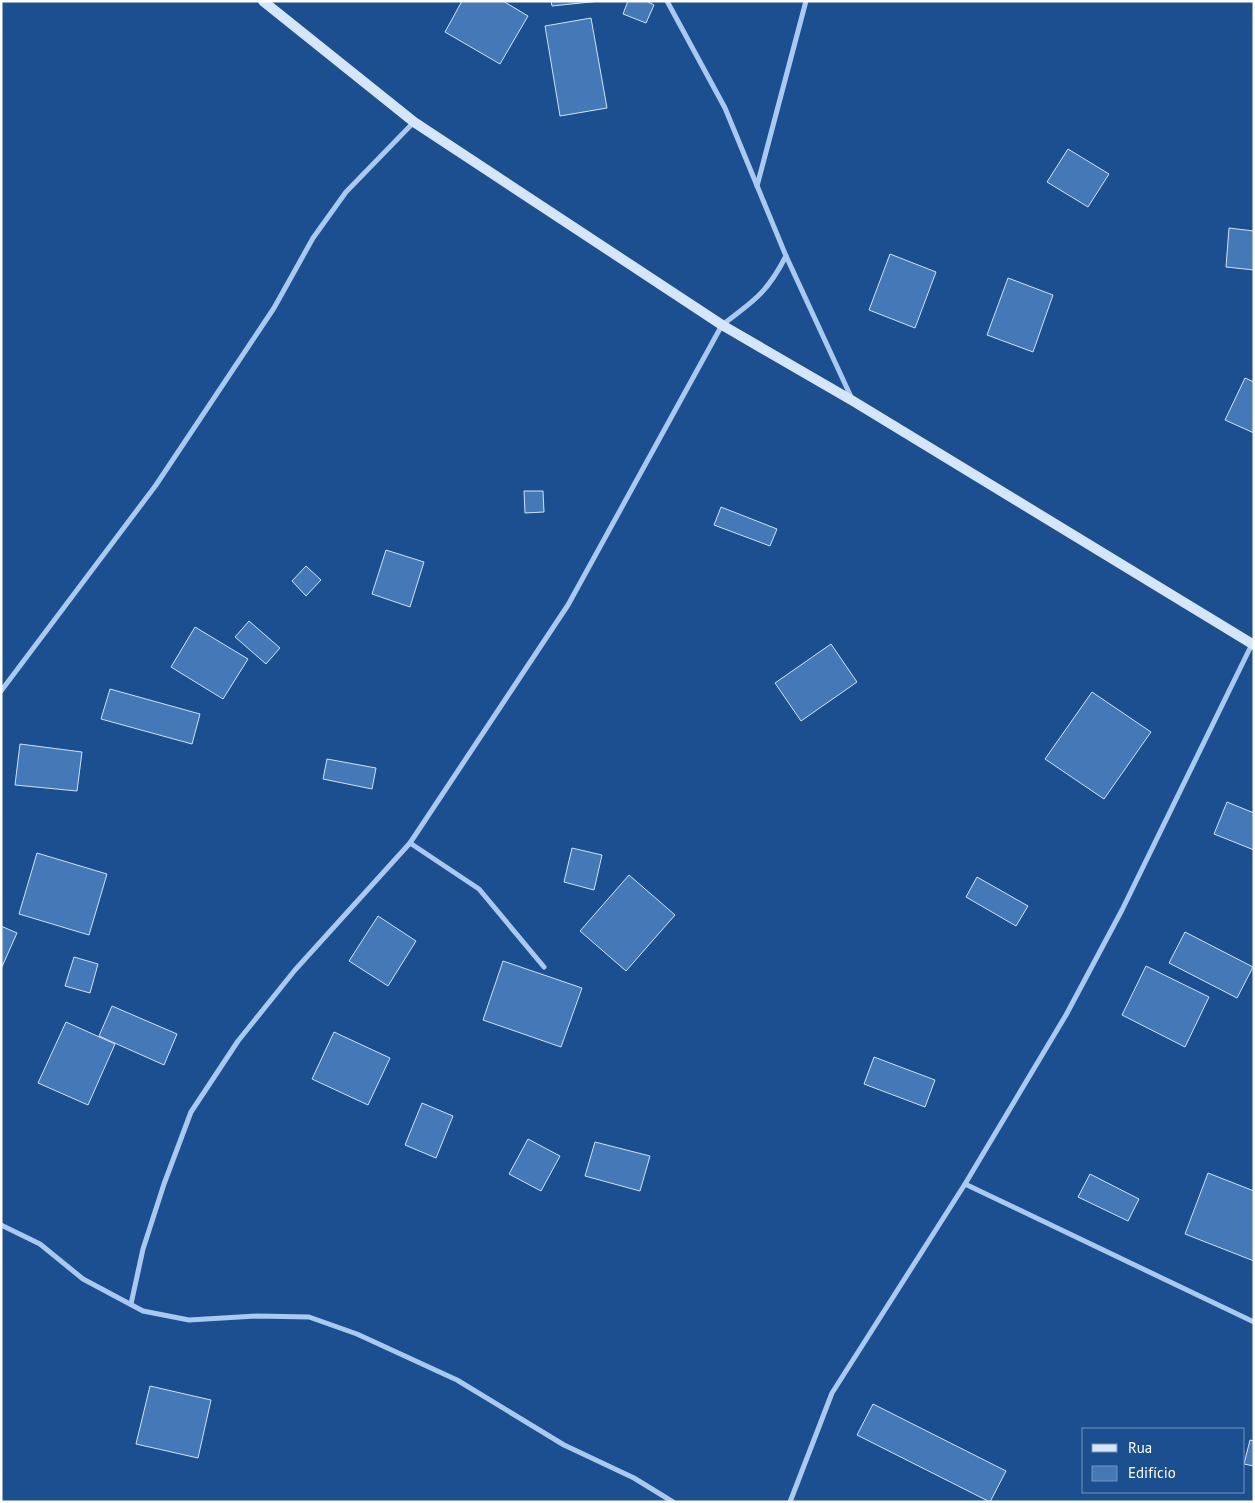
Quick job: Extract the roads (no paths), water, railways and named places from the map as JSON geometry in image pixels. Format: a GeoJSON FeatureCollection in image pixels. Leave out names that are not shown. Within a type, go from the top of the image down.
{"type":"FeatureCollection","features":[{"type":"Feature","properties":{"kind":"street"},"geometry":{"type":"LineString","coordinates":[[263,1],[414,122],[722,325],[853,401],[1253,644],[1117,919],[1066,1015],[965,1184],[832,1393],[790,1502]]}},
{"type":"Feature","properties":{"kind":"street"},"geometry":{"type":"LineString","coordinates":[[667,1],[724,108],[786,256],[853,401]]}},
{"type":"Feature","properties":{"kind":"street"},"geometry":{"type":"LineString","coordinates":[[757,186],[806,1]]}},
{"type":"Feature","properties":{"kind":"street"},"geometry":{"type":"LineString","coordinates":[[1,691],[156,485],[274,308],[313,238],[346,192],[414,122]]}},
{"type":"Feature","properties":{"kind":"street"},"geometry":{"type":"LineString","coordinates":[[131,1304],[143,1249],[164,1184],[191,1112],[243,1034],[295,970],[410,843],[568,604],[722,325],[760,296],[772,282],[786,256]]}},
{"type":"Feature","properties":{"kind":"street"},"geometry":{"type":"LineString","coordinates":[[410,843],[479,889],[544,967]]}},
{"type":"Feature","properties":{"kind":"street"},"geometry":{"type":"LineString","coordinates":[[965,1184],[1254,1322]]}},
{"type":"Feature","properties":{"kind":"street"},"geometry":{"type":"LineString","coordinates":[[1,1225],[40,1244],[83,1280],[143,1311],[189,1320],[257,1316],[310,1317],[358,1334],[457,1380],[564,1445],[634,1478],[673,1502]]}}]}
